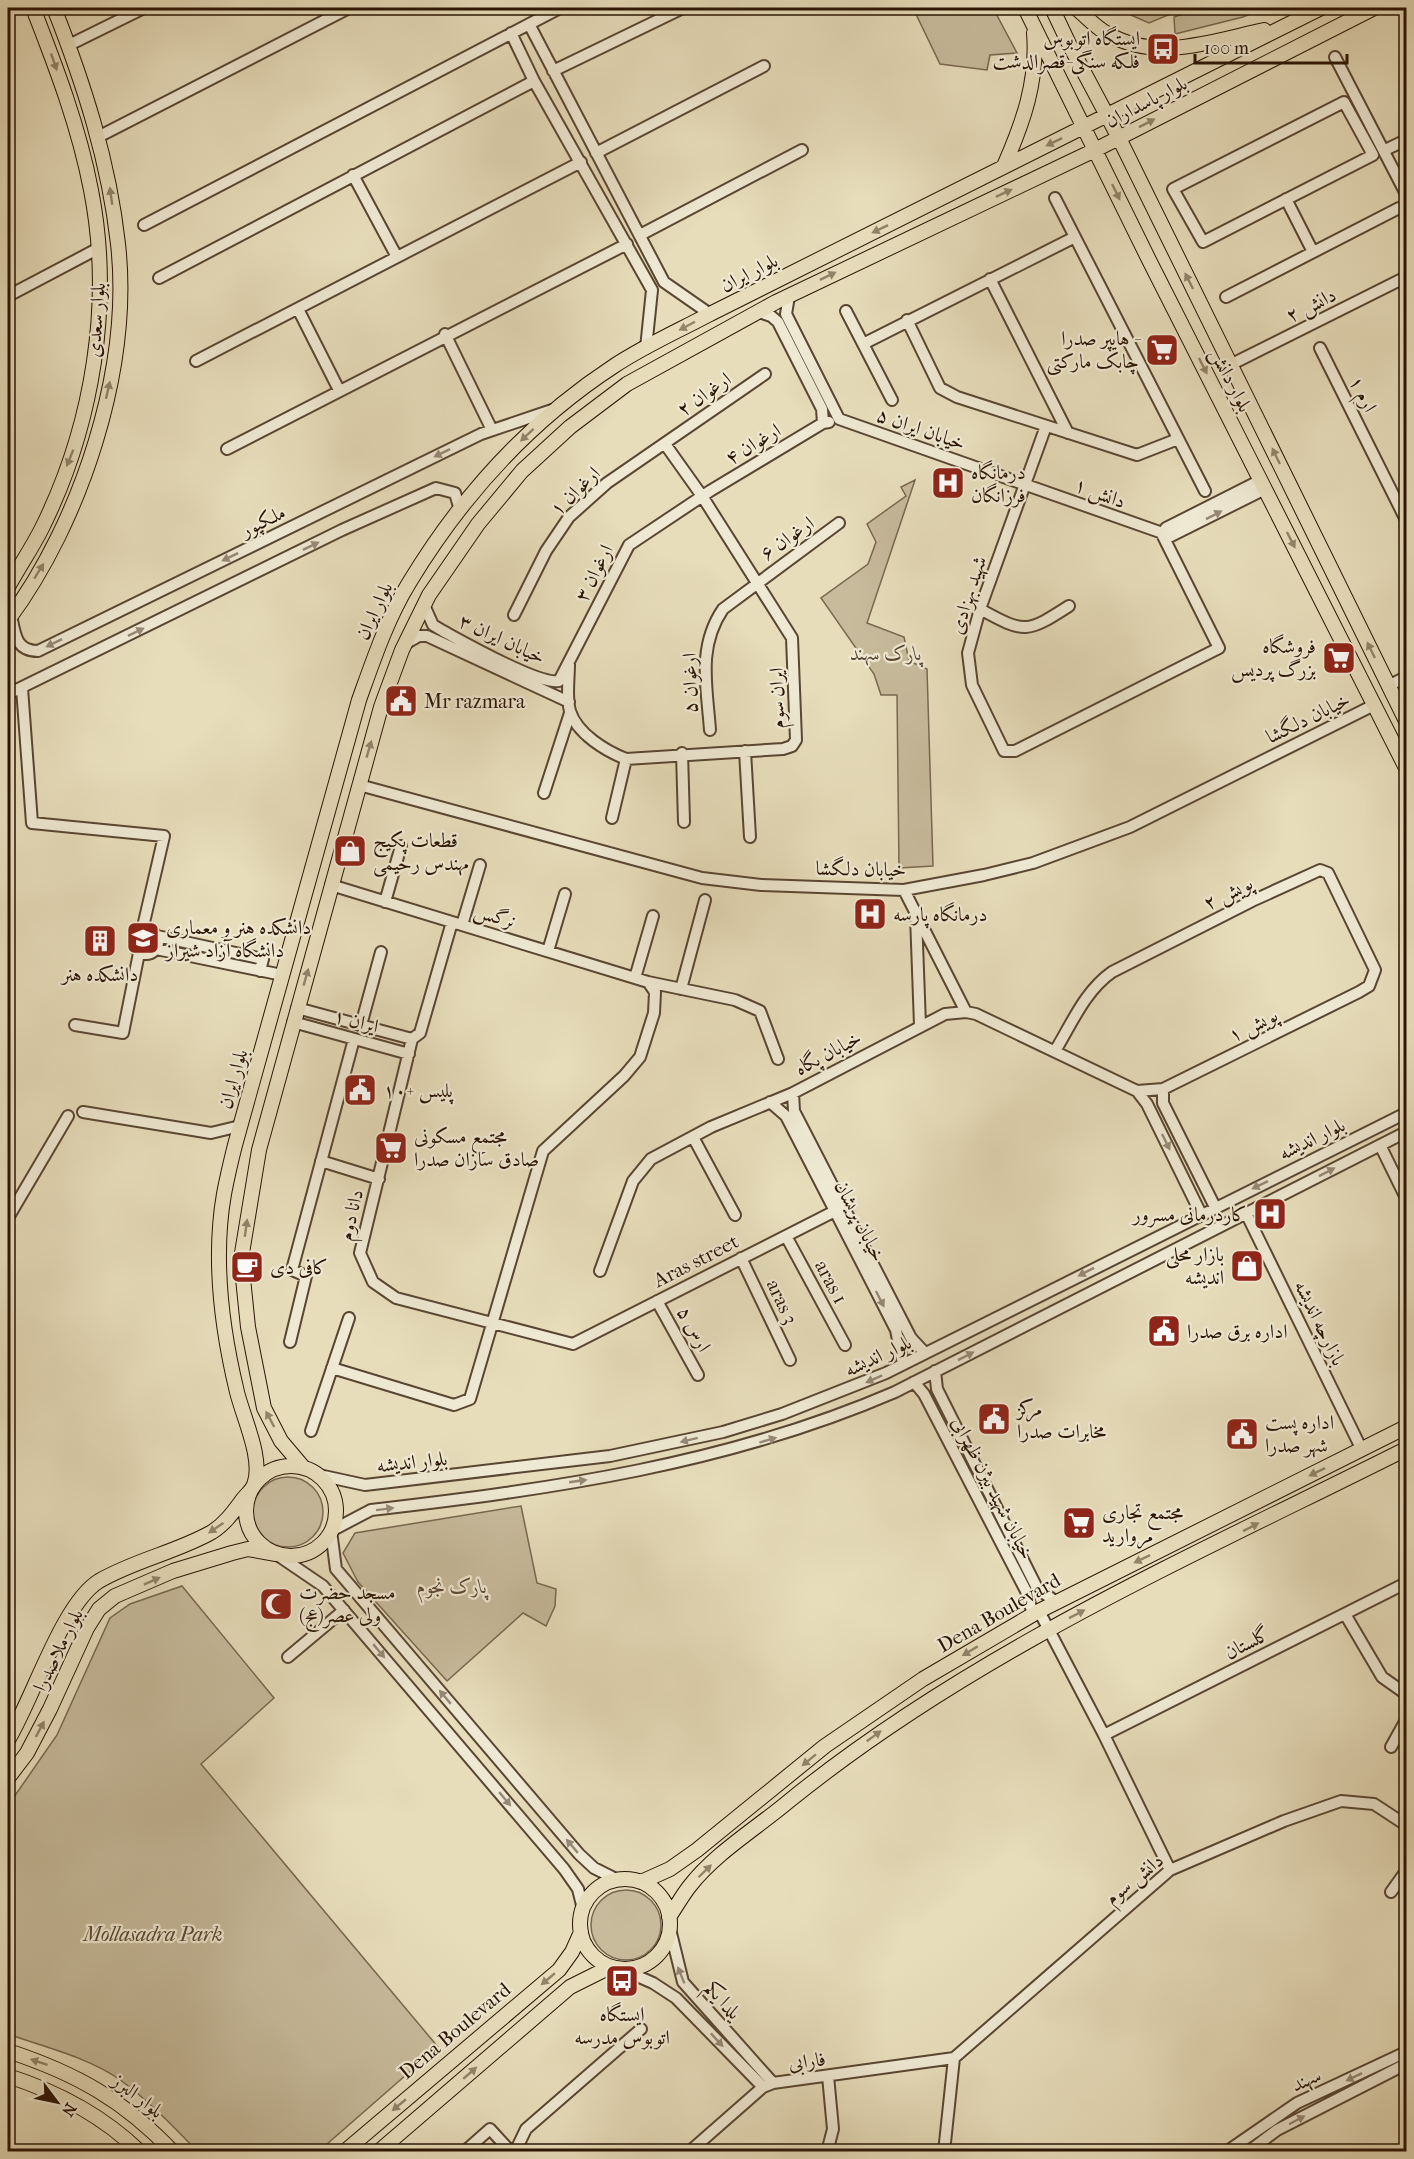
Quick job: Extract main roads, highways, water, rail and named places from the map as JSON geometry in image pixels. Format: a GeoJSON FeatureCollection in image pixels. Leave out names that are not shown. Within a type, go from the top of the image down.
{"type":"FeatureCollection","features":[{"type":"Feature","properties":{"kind":"main road","name":"بلوار سعدی"},"geometry":{"type":"LineString","coordinates":[[8,587],[42,527],[76,442],[92,375],[97,331],[99,248],[91,190],[74,120],[33,8]]}},
{"type":"Feature","properties":{"kind":"main road","name":"بلوار سعدی"},"geometry":{"type":"LineString","coordinates":[[9,618],[60,536],[95,448],[111,378],[119,310],[119,246],[110,185],[98,137],[69,45],[54,8]]}},
{"type":"Feature","properties":{"kind":"main road","name":"بلوار دانش"},"geometry":{"type":"LineString","coordinates":[[1025,8],[1407,768]]}},
{"type":"Feature","properties":{"kind":"main road","name":"بلوار دانش"},"geometry":{"type":"LineString","coordinates":[[1052,8],[1119,138],[1144,194],[1232,364],[1388,686],[1401,699],[1407,721]]}},
{"type":"Feature","properties":{"kind":"main road"},"geometry":{"type":"LineString","coordinates":[[1076,8],[1106,34],[1132,45],[1158,50],[1189,46],[1284,26]]}},
{"type":"Feature","properties":{"kind":"main road","name":"بلوار پاسداران"},"geometry":{"type":"LineString","coordinates":[[1107,116],[1321,8]]}},
{"type":"Feature","properties":{"kind":"main road","name":"بلوار پاسداران"},"geometry":{"type":"LineString","coordinates":[[1095,150],[1374,8]]}},
{"type":"Feature","properties":{"kind":"main road"},"geometry":{"type":"LineString","coordinates":[[1004,166],[1020,132],[1032,83],[1036,61],[1034,28]]}},
{"type":"Feature","properties":{"kind":"main road","name":"بلوار ایران"},"geometry":{"type":"LineString","coordinates":[[254,1485],[256,1466],[249,1430],[237,1393],[225,1328],[220,1257],[224,1196],[240,1126],[359,700],[380,641],[409,584],[460,510],[505,455],[555,409],[615,365],[710,314],[1107,116]]}},
{"type":"Feature","properties":{"kind":"main road","name":"بلوار ایران"},"geometry":{"type":"LineString","coordinates":[[303,1467],[281,1441],[264,1408],[248,1327],[242,1258],[250,1199],[259,1150],[293,1022],[381,707],[405,644],[424,605],[478,524],[522,471],[570,427],[627,384],[851,265],[1095,150]]}},
{"type":"Feature","properties":{"kind":"main road"},"geometry":{"type":"LineString","coordinates":[[843,247],[851,265]]}},
{"type":"Feature","properties":{"kind":"main road"},"geometry":{"type":"LineString","coordinates":[[225,1328],[238,1330],[248,1327]]}},
{"type":"Feature","properties":{"kind":"main road","name":"Dena Boulevard"},"geometry":{"type":"LineString","coordinates":[[641,1882],[670,1869],[696,1851],[825,1746],[873,1711],[1036,1612],[1407,1427]]}},
{"type":"Feature","properties":{"kind":"main road","name":"Dena Boulevard"},"geometry":{"type":"LineString","coordinates":[[670,1923],[690,1886],[710,1866],[837,1762],[933,1697],[1048,1628],[1407,1449]]}},
{"type":"Feature","properties":{"kind":"main road"},"geometry":{"type":"LineString","coordinates":[[289,1465],[303,1467],[319,1475],[328,1484],[336,1507],[332,1531],[324,1542],[308,1552],[289,1556],[276,1554],[254,1537],[248,1525],[246,1511],[248,1497],[254,1485],[276,1468],[289,1465]]}},
{"type":"Feature","properties":{"kind":"main road","name":"بلوار ملاصدرا"},"geometry":{"type":"LineString","coordinates":[[8,1740],[21,1719],[67,1618],[83,1594],[100,1581],[212,1532],[228,1519],[254,1485]]}},
{"type":"Feature","properties":{"kind":"main road","name":"بلوار ملاصدرا"},"geometry":{"type":"LineString","coordinates":[[8,1778],[27,1753],[87,1628],[99,1609],[115,1596],[173,1571],[248,1549],[276,1554]]}},
{"type":"Feature","properties":{"kind":"main road"},"geometry":{"type":"LineString","coordinates":[[618,1880],[641,1882],[660,1896],[670,1923],[666,1942],[653,1959],[635,1968],[615,1968],[591,1953],[581,1932],[584,1909],[597,1890],[618,1880]]}},
{"type":"Feature","properties":{"kind":"main road","name":"Dena Boulevard"},"geometry":{"type":"LineString","coordinates":[[344,2151],[559,1970],[572,1952],[581,1932]]}},
{"type":"Feature","properties":{"kind":"main road","name":"Dena Boulevard"},"geometry":{"type":"LineString","coordinates":[[378,2151],[570,1987],[615,1968]]}},
{"type":"Feature","properties":{"kind":"main road","name":"بلوار البرز"},"geometry":{"type":"LineString","coordinates":[[8,2051],[49,2065],[95,2087],[136,2115],[173,2151]]}},
{"type":"Feature","properties":{"kind":"main road","name":"بلوار البرز"},"geometry":{"type":"LineString","coordinates":[[8,2076],[40,2087],[83,2107],[121,2133],[140,2151]]}},
{"type":"Feature","properties":{"kind":"place","name":"ایستگاه اتوبوس فلکه سنگی-قصرالدشت"},"geometry":{"type":"Point","coordinates":[1163,49]}},
{"type":"Feature","properties":{"kind":"place","name":"هایپر صدرا - چابک مارکتی"},"geometry":{"type":"Point","coordinates":[1162,350]}},
{"type":"Feature","properties":{"kind":"place","name":"درمانگاه فرزانگان"},"geometry":{"type":"Point","coordinates":[948,483]}},
{"type":"Feature","properties":{"kind":"place","name":"فروشگاه بزرگ پردیس"},"geometry":{"type":"Point","coordinates":[1339,658]}},
{"type":"Feature","properties":{"kind":"place","name":"Mr razmara"},"geometry":{"type":"Point","coordinates":[401,701]}},
{"type":"Feature","properties":{"kind":"place","name":"قطعات پکیج مهندس رحیمی"},"geometry":{"type":"Point","coordinates":[350,851]}},
{"type":"Feature","properties":{"kind":"place","name":"درمانگاه پارسه"},"geometry":{"type":"Point","coordinates":[870,914]}},
{"type":"Feature","properties":{"kind":"place","name":"دانشکده هنر و معماری دانشگاه آزاد شیراز"},"geometry":{"type":"Point","coordinates":[143,938]}},
{"type":"Feature","properties":{"kind":"place","name":"دانشکده هنر"},"geometry":{"type":"Point","coordinates":[100,941]}},
{"type":"Feature","properties":{"kind":"place","name":"پلیس +۱۰"},"geometry":{"type":"Point","coordinates":[360,1090]}},
{"type":"Feature","properties":{"kind":"place","name":"مجتمع مسکونی صادق سازان صدرا"},"geometry":{"type":"Point","coordinates":[391,1148]}},
{"type":"Feature","properties":{"kind":"place","name":"کاردرمانی مسرور"},"geometry":{"type":"Point","coordinates":[1270,1214]}},
{"type":"Feature","properties":{"kind":"place","name":"بازار محلی اندیشه"},"geometry":{"type":"Point","coordinates":[1247,1266]}},
{"type":"Feature","properties":{"kind":"place","name":"کافی دی"},"geometry":{"type":"Point","coordinates":[247,1267]}},
{"type":"Feature","properties":{"kind":"place","name":"اداره برق صدرا"},"geometry":{"type":"Point","coordinates":[1164,1331]}},
{"type":"Feature","properties":{"kind":"place","name":"مرکز مخابرات صدرا"},"geometry":{"type":"Point","coordinates":[994,1419]}},
{"type":"Feature","properties":{"kind":"place","name":"اداره پست شهر صدرا"},"geometry":{"type":"Point","coordinates":[1242,1434]}},
{"type":"Feature","properties":{"kind":"place","name":"مجتمع تجاری مروارید"},"geometry":{"type":"Point","coordinates":[1079,1523]}},
{"type":"Feature","properties":{"kind":"place","name":"مسجد حضرت ولی عصر(عج)"},"geometry":{"type":"Point","coordinates":[276,1604]}},
{"type":"Feature","properties":{"kind":"place","name":"ایستگاه اتوبوس مدرسه"},"geometry":{"type":"Point","coordinates":[622,1981]}},
{"type":"Feature","properties":{"kind":"park label","name":"پارک سهند"},"geometry":{"type":"Point","coordinates":[886,653]}},
{"type":"Feature","properties":{"kind":"park label","name":"پارک نجوم"},"geometry":{"type":"Point","coordinates":[452,1586]}},
{"type":"Feature","properties":{"kind":"park label","name":"Mollasadra Park"},"geometry":{"type":"Point","coordinates":[153,1934]}}]}
